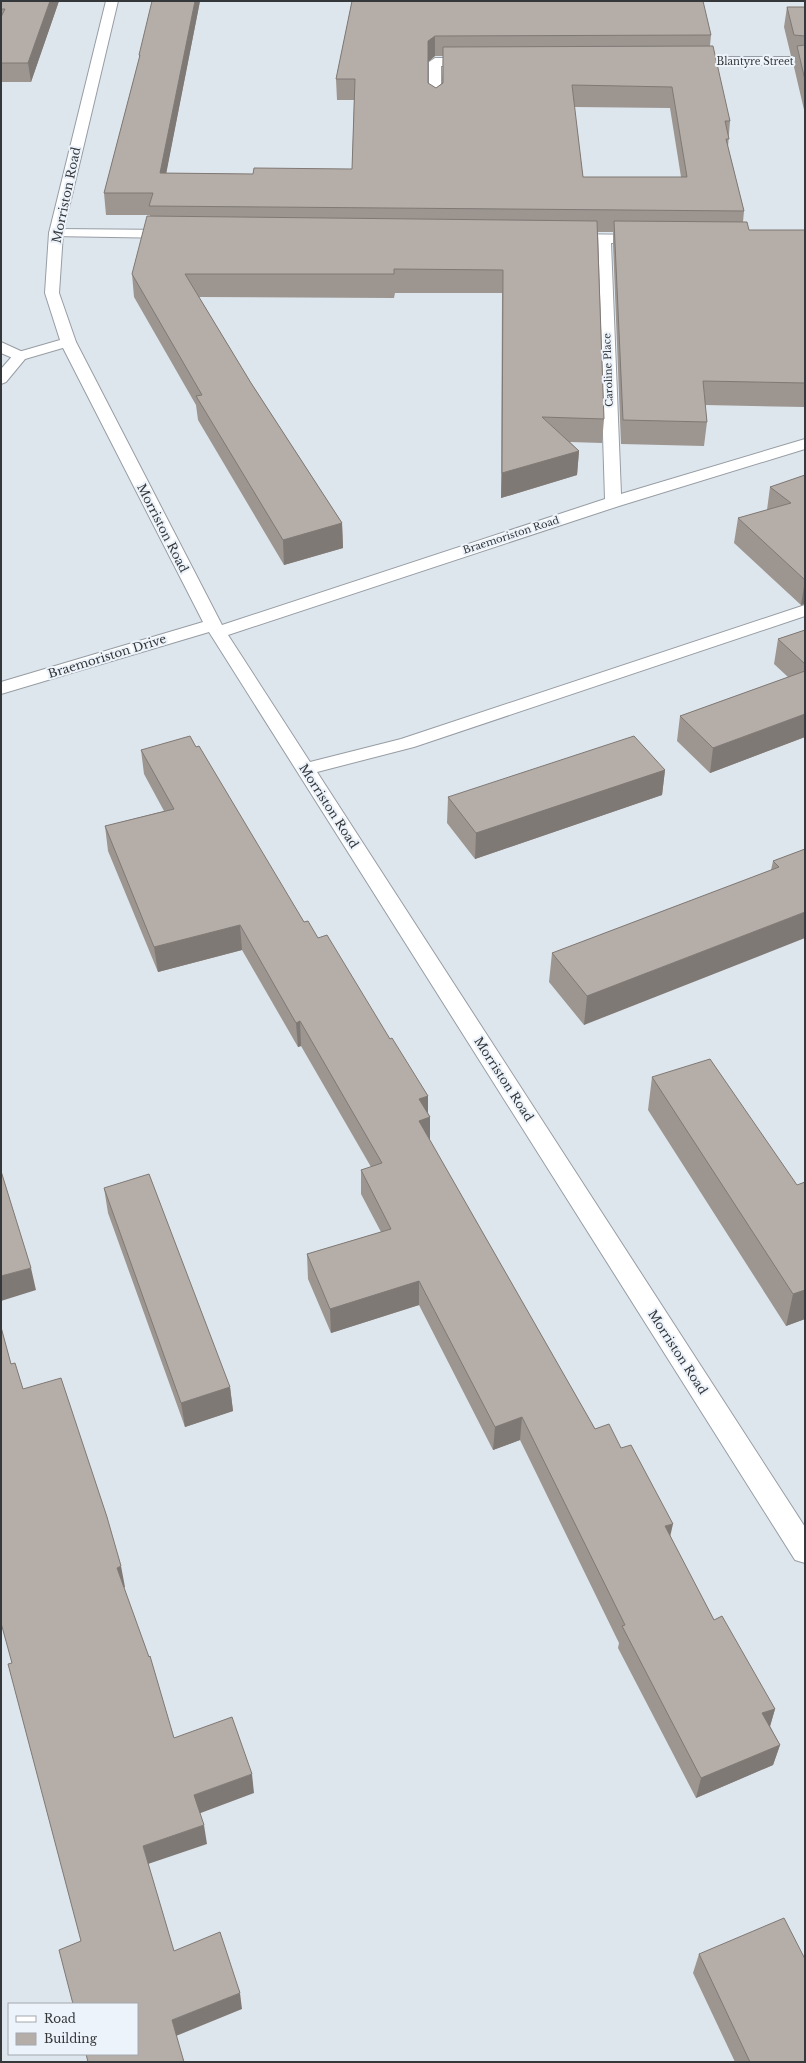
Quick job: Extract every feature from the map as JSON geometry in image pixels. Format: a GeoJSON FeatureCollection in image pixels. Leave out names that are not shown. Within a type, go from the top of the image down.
{"type":"FeatureCollection","features":[{"type":"Feature","properties":{"kind":"street","name":"Morriston Road"},"geometry":{"type":"LineString","coordinates":[[112,1],[56,233],[52,293],[68,342],[216,628],[805,1551]]}},
{"type":"Feature","properties":{"kind":"street","name":"Blantyre Street"},"geometry":{"type":"LineString","coordinates":[[671,62],[805,61]]}},
{"type":"Feature","properties":{"kind":"street"},"geometry":{"type":"LineString","coordinates":[[435,104],[435,62],[482,62]]}},
{"type":"Feature","properties":{"kind":"street"},"geometry":{"type":"LineString","coordinates":[[56,233],[183,234]]}},
{"type":"Feature","properties":{"kind":"street"},"geometry":{"type":"LineString","coordinates":[[556,238],[658,239]]}},
{"type":"Feature","properties":{"kind":"street","name":"Caroline Place"},"geometry":{"type":"LineString","coordinates":[[604,238],[613,502]]}},
{"type":"Feature","properties":{"kind":"street"},"geometry":{"type":"LineString","coordinates":[[1,379],[20,356],[68,342]]}},
{"type":"Feature","properties":{"kind":"street"},"geometry":{"type":"LineString","coordinates":[[1,348],[20,356]]}},
{"type":"Feature","properties":{"kind":"street","name":"Braemoriston Road"},"geometry":{"type":"LineString","coordinates":[[216,628],[613,502],[805,444]]}},
{"type":"Feature","properties":{"kind":"street"},"geometry":{"type":"LineString","coordinates":[[306,769],[407,743],[805,610]]}},
{"type":"Feature","properties":{"kind":"street","name":"Braemoriston Drive"},"geometry":{"type":"LineString","coordinates":[[1,688],[216,628]]}},
{"type":"Feature","properties":{"kind":"building"},"geometry":{"type":"Polygon","coordinates":[[[1,1],[50,1],[28,63],[1,63],[1,17],[5,9],[1,9],[1,1]]]}},
{"type":"Feature","properties":{"kind":"building"},"geometry":{"type":"Polygon","coordinates":[[[152,1],[195,1],[160,173],[253,174],[254,168],[352,169],[355,79],[336,79],[352,1],[703,1],[711,35],[435,36],[428,41],[428,83],[436,88],[443,83],[443,47],[713,46],[730,121],[725,121],[729,139],[726,139],[744,211],[149,206],[153,193],[104,193],[152,1]],[[572,85],[583,177],[687,177],[672,87],[572,85]]]}},
{"type":"Feature","properties":{"kind":"building"},"geometry":{"type":"Polygon","coordinates":[[[787,7],[805,7],[805,36],[794,35],[787,7]]]}},
{"type":"Feature","properties":{"kind":"building"},"geometry":{"type":"Polygon","coordinates":[[[805,45],[805,80],[797,46],[805,45]]]}},
{"type":"Feature","properties":{"kind":"building"},"geometry":{"type":"Polygon","coordinates":[[[147,216],[597,221],[604,419],[542,417],[579,451],[502,473],[503,270],[394,269],[394,274],[185,274],[251,383],[342,523],[283,540],[196,396],[202,395],[132,274],[147,216]]]}},
{"type":"Feature","properties":{"kind":"building"},"geometry":{"type":"Polygon","coordinates":[[[614,221],[747,222],[749,230],[805,230],[805,383],[703,381],[707,422],[623,420],[614,221]]]}},
{"type":"Feature","properties":{"kind":"building"},"geometry":{"type":"Polygon","coordinates":[[[805,475],[805,580],[738,518],[791,503],[770,487],[805,475]]]}},
{"type":"Feature","properties":{"kind":"building"},"geometry":{"type":"Polygon","coordinates":[[[805,630],[805,664],[778,639],[805,630]]]}},
{"type":"Feature","properties":{"kind":"building"},"geometry":{"type":"Polygon","coordinates":[[[805,671],[805,714],[713,748],[680,716],[805,671]]]}},
{"type":"Feature","properties":{"kind":"building"},"geometry":{"type":"Polygon","coordinates":[[[190,736],[196,747],[199,746],[304,922],[308,921],[318,938],[327,935],[390,1039],[392,1038],[428,1096],[419,1099],[430,1117],[419,1121],[595,1429],[609,1424],[621,1448],[631,1445],[673,1524],[665,1526],[714,1620],[722,1616],[775,1709],[762,1713],[780,1745],[701,1778],[622,1626],[625,1625],[522,1417],[495,1427],[419,1281],[330,1309],[307,1254],[391,1229],[361,1170],[382,1163],[300,1021],[296,1023],[240,925],[154,947],[105,826],[174,809],[141,750],[190,736]]]}},
{"type":"Feature","properties":{"kind":"building"},"geometry":{"type":"Polygon","coordinates":[[[634,736],[665,770],[476,833],[448,797],[634,736]]]}},
{"type":"Feature","properties":{"kind":"building"},"geometry":{"type":"Polygon","coordinates":[[[805,849],[805,912],[587,996],[552,953],[779,867],[773,861],[805,849]]]}},
{"type":"Feature","properties":{"kind":"building"},"geometry":{"type":"Polygon","coordinates":[[[710,1059],[797,1185],[805,1182],[805,1290],[793,1294],[652,1077],[710,1059]]]}},
{"type":"Feature","properties":{"kind":"building"},"geometry":{"type":"Polygon","coordinates":[[[1,1171],[31,1268],[1,1276],[1,1171]]]}},
{"type":"Feature","properties":{"kind":"building"},"geometry":{"type":"Polygon","coordinates":[[[149,1174],[230,1387],[181,1403],[104,1188],[149,1174]]]}},
{"type":"Feature","properties":{"kind":"building"},"geometry":{"type":"Polygon","coordinates":[[[1,1327],[11,1364],[15,1363],[23,1389],[61,1378],[107,1517],[121,1566],[117,1568],[149,1657],[150,1656],[174,1738],[232,1717],[252,1774],[194,1795],[204,1825],[143,1846],[174,1951],[220,1932],[240,1993],[172,2020],[184,2062],[88,2062],[86,2055],[138,2055],[138,2003],[73,2003],[59,1950],[81,1941],[8,1664],[12,1663],[1,1623],[1,1327]]]}},
{"type":"Feature","properties":{"kind":"building"},"geometry":{"type":"Polygon","coordinates":[[[784,1918],[805,1959],[805,2062],[750,2062],[699,1954],[784,1918]]]}}]}
